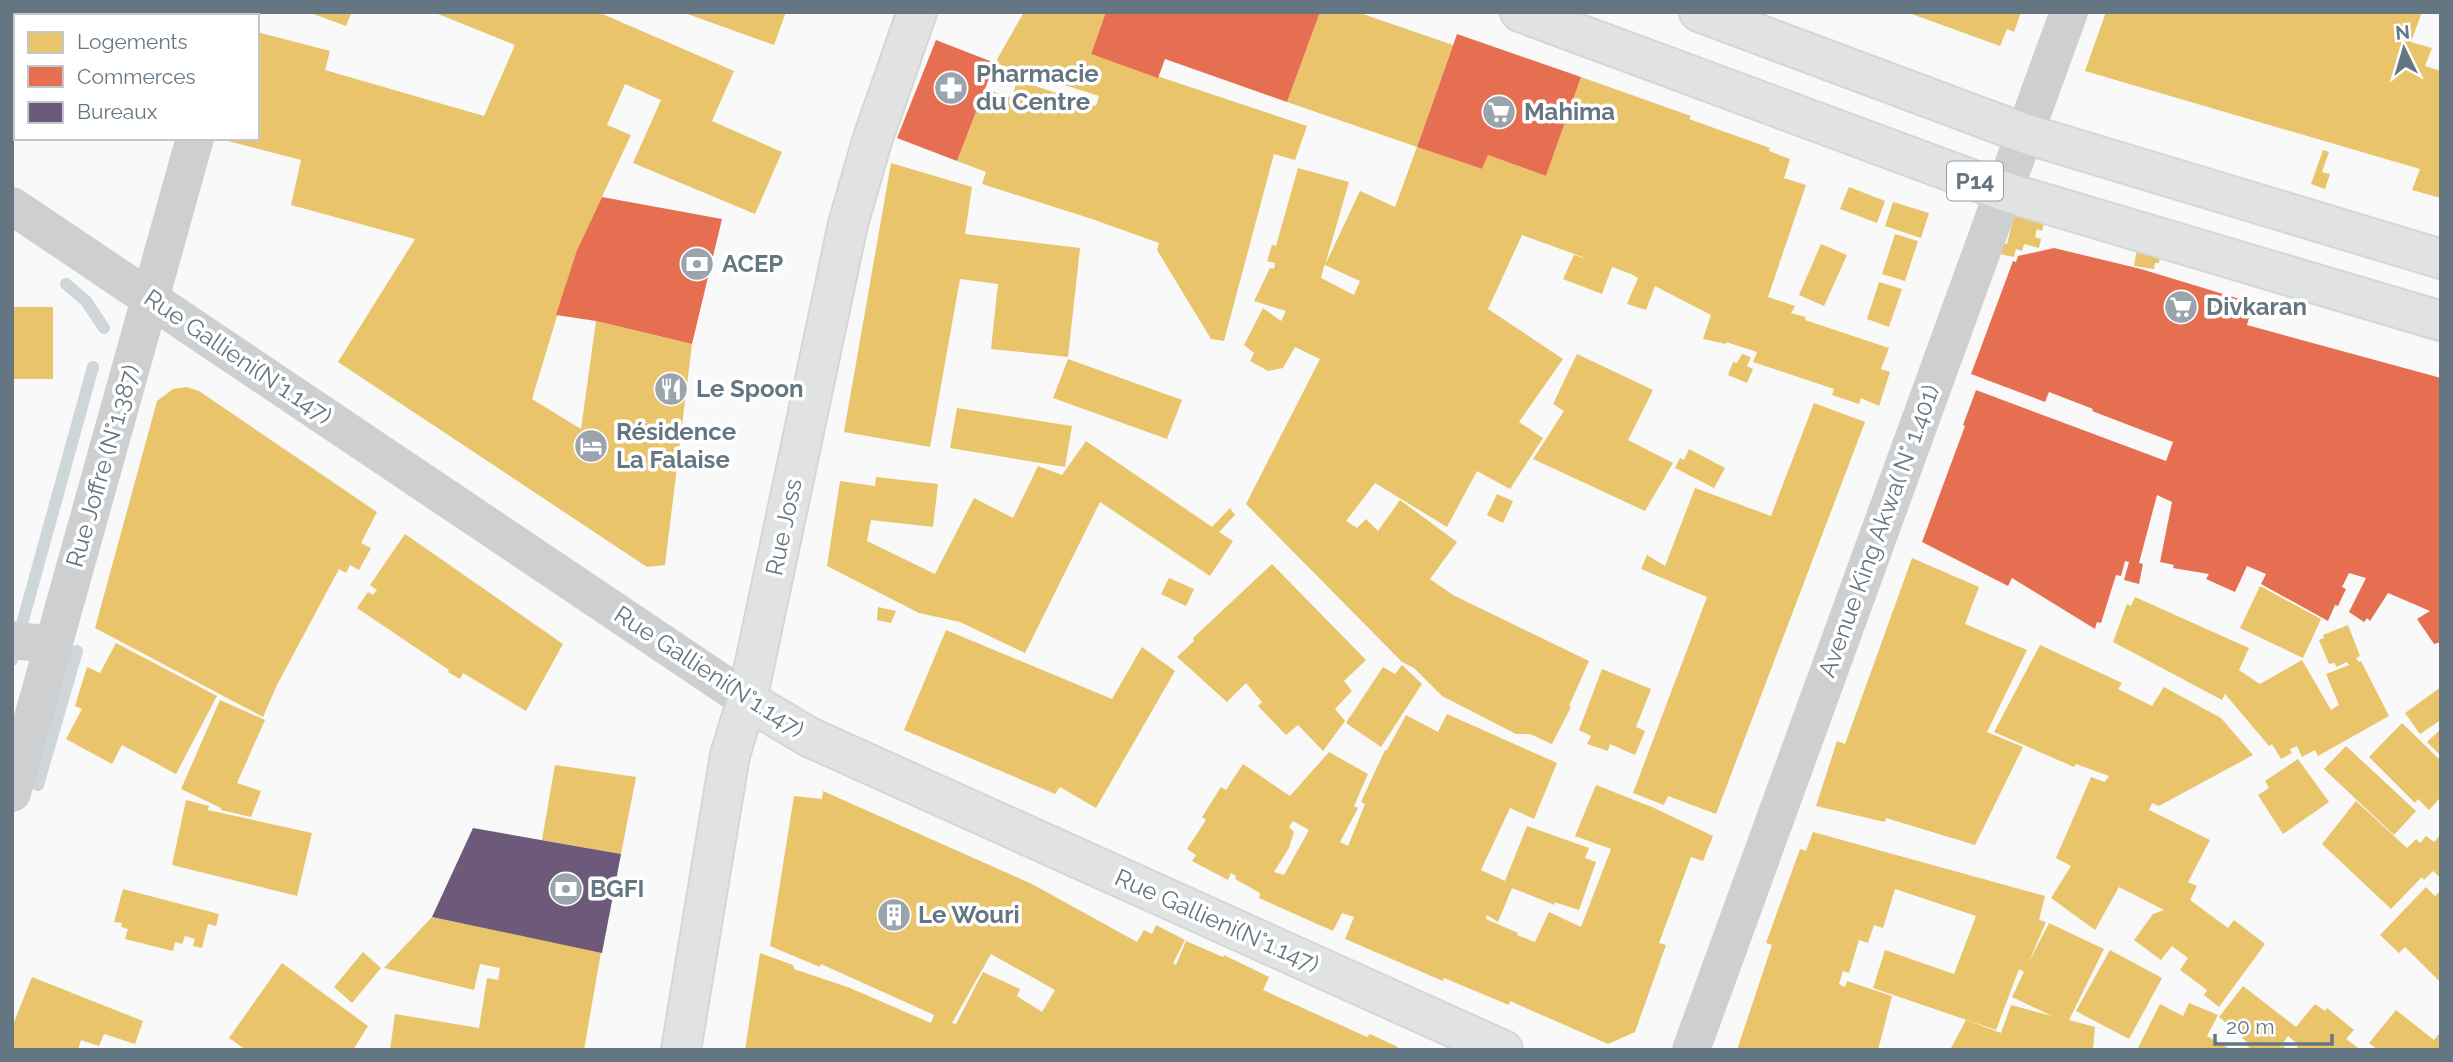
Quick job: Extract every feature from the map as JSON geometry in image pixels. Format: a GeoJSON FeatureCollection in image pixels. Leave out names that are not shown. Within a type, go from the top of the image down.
{"type":"FeatureCollection","features":[{"type":"Feature","properties":{"kind":"main road","name":"Rue Joss"},"geometry":{"type":"LineString","coordinates":[[681,1050],[730,755],[747,700],[848,224],[872,141],[917,12]]}},
{"type":"Feature","properties":{"kind":"main road","name":"P14"},"geometry":{"type":"LineString","coordinates":[[1520,12],[2003,191],[2441,321]]}},
{"type":"Feature","properties":{"kind":"main road","name":"P14"},"geometry":{"type":"LineString","coordinates":[[1699,12],[2023,133],[2441,259]]}},
{"type":"Feature","properties":{"kind":"main road","name":"Rue Gallieni(N°1.147)"},"geometry":{"type":"LineString","coordinates":[[747,700],[809,737],[1503,1050]]}},
{"type":"Feature","properties":{"kind":"street","name":"Avenue King Akwa( N° 1.401)"},"geometry":{"type":"LineString","coordinates":[[1691,1050],[2068,12]]}},
{"type":"Feature","properties":{"kind":"street","name":"Rue Joffre (N°1.387)"},"geometry":{"type":"LineString","coordinates":[[12,793],[194,140]]}},
{"type":"Feature","properties":{"kind":"street","name":"Rue Gallieni(N°1.147)"},"geometry":{"type":"LineString","coordinates":[[12,206],[747,700]]}},
{"type":"Feature","properties":{"kind":"street"},"geometry":{"type":"LineString","coordinates":[[12,640],[53,645]]}},
{"type":"Feature","properties":{"kind":"building: Logements"},"geometry":{"type":"Polygon","coordinates":[[[21,12],[71,12],[70,14],[21,12]]]}},
{"type":"Feature","properties":{"kind":"building: Logements"},"geometry":{"type":"Polygon","coordinates":[[[75,12],[111,12],[110,14],[74,14],[75,12]]]}},
{"type":"Feature","properties":{"kind":"building: Logements"},"geometry":{"type":"Polygon","coordinates":[[[308,12],[352,12],[346,26],[308,12]]]}},
{"type":"Feature","properties":{"kind":"building: Logements"},"geometry":{"type":"Polygon","coordinates":[[[433,12],[598,12],[734,71],[712,121],[782,152],[755,214],[633,163],[661,100],[625,84],[607,125],[631,135],[577,250],[532,399],[581,429],[596,321],[692,344],[665,565],[647,567],[338,362],[415,239],[291,205],[301,160],[224,140],[259,140],[259,33],[330,51],[325,70],[484,116],[515,45],[433,12]]]}},
{"type":"Feature","properties":{"kind":"building: Logements"},"geometry":{"type":"Polygon","coordinates":[[[682,12],[786,12],[774,45],[682,12]]]}},
{"type":"Feature","properties":{"kind":"building: Logements"},"geometry":{"type":"Polygon","coordinates":[[[1024,12],[1106,12],[1091,54],[1307,126],[1295,160],[1274,154],[1224,341],[1211,339],[1157,250],[1159,243],[982,184],[986,172],[957,161],[985,89],[1012,98],[1017,80],[1096,106],[1099,96],[995,63],[1024,12]]]}},
{"type":"Feature","properties":{"kind":"building: Logements"},"geometry":{"type":"Polygon","coordinates":[[[1320,12],[1357,12],[1453,45],[1417,147],[1287,102],[1320,12]]]}},
{"type":"Feature","properties":{"kind":"building: Logements"},"geometry":{"type":"Polygon","coordinates":[[[2021,12],[2014,32],[2007,29],[2000,46],[1909,13],[2021,12]]]}},
{"type":"Feature","properties":{"kind":"building: Logements"},"geometry":{"type":"Polygon","coordinates":[[[2106,12],[2422,12],[2411,42],[2432,48],[2425,66],[2441,71],[2441,198],[2412,190],[2420,169],[2085,71],[2106,12]]]}},
{"type":"Feature","properties":{"kind":"building: Logements"},"geometry":{"type":"Polygon","coordinates":[[[12,71],[14,124],[12,127],[12,71]]]}},
{"type":"Feature","properties":{"kind":"building: Logements"},"geometry":{"type":"Polygon","coordinates":[[[1581,77],[1691,116],[1689,119],[1770,148],[1769,151],[1790,159],[1784,178],[1806,185],[1768,297],[1795,306],[1791,313],[1806,317],[1805,320],[1889,348],[1881,369],[1890,372],[1879,406],[1861,398],[1859,404],[1832,395],[1834,389],[1753,362],[1757,352],[1726,342],[1703,339],[1711,315],[1655,286],[1646,310],[1627,304],[1638,278],[1631,274],[1612,267],[1602,294],[1563,279],[1574,255],[1588,259],[1522,235],[1488,309],[1563,359],[1519,422],[1543,438],[1510,489],[1477,471],[1447,527],[1375,483],[1346,521],[1357,528],[1366,519],[1378,531],[1400,500],[1457,542],[1430,579],[1453,595],[1589,661],[1569,706],[1571,707],[1552,744],[1530,734],[1516,734],[1442,696],[1414,668],[1402,662],[1246,504],[1320,359],[1295,347],[1283,368],[1268,371],[1250,361],[1254,353],[1244,345],[1263,308],[1281,321],[1286,311],[1254,301],[1270,268],[1274,269],[1275,263],[1267,261],[1272,245],[1276,246],[1298,168],[1349,182],[1325,265],[1360,191],[1395,207],[1417,147],[1482,169],[1488,155],[1546,176],[1581,77]],[[1325,265],[1321,278],[1354,295],[1360,281],[1325,265]]]}},
{"type":"Feature","properties":{"kind":"building: Logements"},"geometry":{"type":"Polygon","coordinates":[[[2323,150],[2329,152],[2322,172],[2330,174],[2325,189],[2311,184],[2323,150]]]}},
{"type":"Feature","properties":{"kind":"building: Logements"},"geometry":{"type":"Polygon","coordinates":[[[891,163],[972,187],[965,234],[1080,248],[1068,357],[991,349],[998,284],[960,279],[930,447],[844,432],[891,163]]]}},
{"type":"Feature","properties":{"kind":"building: Logements"},"geometry":{"type":"Polygon","coordinates":[[[1849,187],[1885,201],[1877,223],[1840,209],[1849,187]]]}},
{"type":"Feature","properties":{"kind":"building: Logements"},"geometry":{"type":"Polygon","coordinates":[[[1893,202],[1929,213],[1921,238],[1885,226],[1893,202]]]}},
{"type":"Feature","properties":{"kind":"building: Logements"},"geometry":{"type":"Polygon","coordinates":[[[2015,212],[2044,223],[2042,231],[2037,229],[2035,237],[2041,239],[2039,248],[2024,244],[2022,251],[2016,249],[2014,257],[2000,254],[2003,243],[2007,244],[2015,212]]]}},
{"type":"Feature","properties":{"kind":"building: Logements"},"geometry":{"type":"Polygon","coordinates":[[[1895,234],[1918,241],[1905,281],[1882,274],[1895,234]]]}},
{"type":"Feature","properties":{"kind":"building: Logements"},"geometry":{"type":"Polygon","coordinates":[[[2139,236],[2162,240],[2159,263],[2155,263],[2154,269],[2134,266],[2139,236]]]}},
{"type":"Feature","properties":{"kind":"building: Logements"},"geometry":{"type":"Polygon","coordinates":[[[1821,244],[1847,255],[1824,306],[1799,295],[1821,244]]]}},
{"type":"Feature","properties":{"kind":"building: Logements"},"geometry":{"type":"Polygon","coordinates":[[[1879,282],[1902,289],[1889,327],[1867,319],[1879,282]]]}},
{"type":"Feature","properties":{"kind":"building: Logements"},"geometry":{"type":"Polygon","coordinates":[[[12,307],[53,307],[53,379],[12,379],[12,307]]]}},
{"type":"Feature","properties":{"kind":"building: Logements"},"geometry":{"type":"Polygon","coordinates":[[[1577,354],[1653,390],[1628,440],[1673,463],[1645,511],[1533,459],[1564,411],[1553,404],[1577,354]]]}},
{"type":"Feature","properties":{"kind":"building: Logements"},"geometry":{"type":"Polygon","coordinates":[[[1742,354],[1751,357],[1747,366],[1753,369],[1747,383],[1728,375],[1733,362],[1737,363],[1742,354]]]}},
{"type":"Feature","properties":{"kind":"building: Logements"},"geometry":{"type":"Polygon","coordinates":[[[1068,359],[1182,400],[1167,439],[1053,398],[1068,359]]]}},
{"type":"Feature","properties":{"kind":"building: Logements"},"geometry":{"type":"Polygon","coordinates":[[[186,387],[199,391],[377,512],[361,543],[371,548],[359,570],[350,565],[346,573],[339,569],[277,685],[263,717],[95,628],[157,401],[173,389],[186,387]]]}},
{"type":"Feature","properties":{"kind":"building: Logements"},"geometry":{"type":"Polygon","coordinates":[[[1814,403],[1865,422],[1716,814],[1668,796],[1664,805],[1633,793],[1707,597],[1641,569],[1647,555],[1665,566],[1695,488],[1771,516],[1814,403]]]}},
{"type":"Feature","properties":{"kind":"building: Logements"},"geometry":{"type":"Polygon","coordinates":[[[957,408],[1072,426],[1065,467],[950,448],[957,408]]]}},
{"type":"Feature","properties":{"kind":"building: Logements"},"geometry":{"type":"Polygon","coordinates":[[[1086,441],[1212,527],[1230,508],[1235,515],[1219,532],[1233,541],[1210,576],[1100,502],[1025,653],[960,622],[919,613],[827,566],[840,481],[875,486],[876,477],[938,484],[933,527],[871,520],[867,541],[935,574],[974,498],[1013,518],[1038,466],[1062,475],[1086,441]]]}},
{"type":"Feature","properties":{"kind":"building: Logements"},"geometry":{"type":"Polygon","coordinates":[[[1689,449],[1725,468],[1714,488],[1675,468],[1680,458],[1684,460],[1689,449]]]}},
{"type":"Feature","properties":{"kind":"building: Logements"},"geometry":{"type":"Polygon","coordinates":[[[1497,494],[1513,501],[1503,523],[1487,515],[1497,494]]]}},
{"type":"Feature","properties":{"kind":"building: Logements"},"geometry":{"type":"Polygon","coordinates":[[[405,534],[563,644],[526,711],[463,673],[460,679],[448,672],[449,670],[357,608],[368,592],[373,595],[377,590],[370,585],[405,534]]]}},
{"type":"Feature","properties":{"kind":"building: Logements"},"geometry":{"type":"Polygon","coordinates":[[[1912,558],[1979,587],[1965,624],[2027,650],[1987,732],[2023,747],[1975,845],[1886,818],[1885,822],[1816,806],[1837,741],[1845,744],[1912,558]]]}},
{"type":"Feature","properties":{"kind":"building: Logements"},"geometry":{"type":"Polygon","coordinates":[[[1272,564],[1366,660],[1344,681],[1352,691],[1335,709],[1345,721],[1323,751],[1298,725],[1286,735],[1258,706],[1262,702],[1246,683],[1227,702],[1177,657],[1194,641],[1193,638],[1272,564]]]}},
{"type":"Feature","properties":{"kind":"building: Logements"},"geometry":{"type":"Polygon","coordinates":[[[1169,578],[1194,589],[1186,606],[1161,594],[1169,578]]]}},
{"type":"Feature","properties":{"kind":"building: Logements"},"geometry":{"type":"Polygon","coordinates":[[[2260,586],[2321,619],[2303,658],[2240,628],[2260,586]]]}},
{"type":"Feature","properties":{"kind":"building: Logements"},"geometry":{"type":"Polygon","coordinates":[[[2135,597],[2249,648],[2239,670],[2260,684],[2302,660],[2331,710],[2339,705],[2326,674],[2349,665],[2347,662],[2336,667],[2335,663],[2329,664],[2319,640],[2324,638],[2323,635],[2348,625],[2360,656],[2356,658],[2361,661],[2389,716],[2318,756],[2315,750],[2302,757],[2297,746],[2290,749],[2292,753],[2281,759],[2272,744],[2269,746],[2225,694],[2222,700],[2113,642],[2127,604],[2131,606],[2135,597]]]}},
{"type":"Feature","properties":{"kind":"building: Logements"},"geometry":{"type":"Polygon","coordinates":[[[878,607],[896,611],[891,623],[877,620],[878,607]]]}},
{"type":"Feature","properties":{"kind":"building: Logements"},"geometry":{"type":"Polygon","coordinates":[[[946,630],[1112,699],[1142,647],[1175,671],[1096,808],[1060,787],[1055,794],[904,730],[946,630]]]}},
{"type":"Feature","properties":{"kind":"building: Logements"},"geometry":{"type":"Polygon","coordinates":[[[116,643],[217,696],[176,774],[122,745],[112,764],[66,739],[82,709],[75,706],[87,667],[100,673],[116,643]]]}},
{"type":"Feature","properties":{"kind":"building: Logements"},"geometry":{"type":"Polygon","coordinates":[[[2040,645],[2122,683],[2118,689],[2152,706],[2164,687],[2221,718],[2253,755],[2159,806],[2152,803],[2149,810],[2210,840],[2188,882],[2197,886],[2190,900],[2228,928],[2234,920],[2265,944],[2219,1007],[2204,995],[2207,990],[2180,970],[2188,958],[2172,946],[2161,960],[2134,940],[2153,914],[2164,910],[2119,887],[2095,930],[2051,898],[2071,866],[2056,858],[2091,777],[2105,782],[2109,776],[2076,764],[2074,767],[1994,732],[2040,645]]]}},
{"type":"Feature","properties":{"kind":"building: Logements"},"geometry":{"type":"Polygon","coordinates":[[[1402,665],[1422,684],[1381,747],[1346,723],[1383,667],[1395,674],[1402,665]]]}},
{"type":"Feature","properties":{"kind":"building: Logements"},"geometry":{"type":"Polygon","coordinates":[[[1602,669],[1651,689],[1636,727],[1645,731],[1635,755],[1610,744],[1608,751],[1587,744],[1591,736],[1579,730],[1602,669]]]}},
{"type":"Feature","properties":{"kind":"building: Logements"},"geometry":{"type":"Polygon","coordinates":[[[2441,687],[2441,720],[2420,734],[2405,713],[2441,687]]]}},
{"type":"Feature","properties":{"kind":"building: Logements"},"geometry":{"type":"Polygon","coordinates":[[[220,700],[265,720],[237,783],[261,791],[251,817],[221,810],[181,789],[220,700]]]}},
{"type":"Feature","properties":{"kind":"building: Logements"},"geometry":{"type":"Polygon","coordinates":[[[1447,714],[1557,763],[1534,819],[1510,808],[1481,870],[1505,881],[1527,826],[1589,848],[1585,858],[1596,862],[1579,910],[1554,902],[1555,905],[1512,888],[1498,922],[1487,915],[1486,919],[1535,942],[1549,912],[1581,927],[1611,849],[1575,836],[1596,785],[1652,807],[1713,836],[1703,861],[1691,857],[1659,943],[1666,945],[1635,1032],[1608,1044],[1510,1001],[1509,1005],[1444,978],[1443,981],[1345,939],[1354,917],[1342,913],[1333,931],[1259,898],[1260,893],[1235,879],[1236,876],[1231,873],[1228,880],[1192,861],[1196,855],[1187,849],[1206,820],[1202,817],[1221,787],[1226,790],[1243,764],[1290,796],[1329,752],[1368,774],[1354,806],[1358,808],[1340,842],[1348,846],[1365,804],[1361,802],[1385,750],[1406,715],[1438,732],[1447,714]],[[1293,821],[1289,827],[1294,832],[1289,848],[1274,872],[1284,875],[1309,830],[1293,821]]]}},
{"type":"Feature","properties":{"kind":"building: Logements"},"geometry":{"type":"Polygon","coordinates":[[[2402,723],[2441,761],[2441,797],[2429,810],[2418,799],[2415,803],[2369,757],[2402,723]]]}},
{"type":"Feature","properties":{"kind":"building: Logements"},"geometry":{"type":"Polygon","coordinates":[[[2441,729],[2441,756],[2427,742],[2441,729]]]}},
{"type":"Feature","properties":{"kind":"building: Logements"},"geometry":{"type":"Polygon","coordinates":[[[2346,746],[2416,811],[2394,835],[2324,769],[2346,746]]]}},
{"type":"Feature","properties":{"kind":"building: Logements"},"geometry":{"type":"Polygon","coordinates":[[[2298,759],[2329,802],[2283,834],[2258,795],[2269,788],[2265,781],[2298,759]]]}},
{"type":"Feature","properties":{"kind":"building: Logements"},"geometry":{"type":"Polygon","coordinates":[[[555,765],[636,777],[621,854],[542,840],[555,765]]]}},
{"type":"Feature","properties":{"kind":"building: Logements"},"geometry":{"type":"Polygon","coordinates":[[[823,791],[1032,884],[1137,942],[1144,930],[1152,934],[1156,925],[1185,940],[1173,963],[1176,965],[1186,941],[1223,957],[1224,955],[1269,977],[1263,990],[1367,1037],[1370,1034],[1398,1047],[1396,1050],[745,1050],[760,953],[931,1023],[934,1015],[821,964],[820,967],[770,946],[794,796],[822,799],[823,791]],[[991,954],[952,1023],[956,1024],[983,972],[1020,989],[1017,996],[1042,1012],[1055,990],[991,954]]]}},
{"type":"Feature","properties":{"kind":"building: Logements"},"geometry":{"type":"Polygon","coordinates":[[[186,800],[209,806],[208,810],[312,833],[297,896],[172,865],[186,800]]]}},
{"type":"Feature","properties":{"kind":"building: Logements"},"geometry":{"type":"Polygon","coordinates":[[[2356,801],[2407,848],[2416,839],[2420,843],[2426,836],[2434,842],[2441,834],[2441,878],[2433,871],[2424,880],[2422,877],[2391,909],[2322,844],[2356,801]]]}},
{"type":"Feature","properties":{"kind":"building: Logements"},"geometry":{"type":"Polygon","coordinates":[[[1813,832],[2045,896],[2039,920],[2046,922],[2028,964],[2049,923],[2104,949],[2069,1020],[2095,1027],[2093,1050],[1950,1050],[1966,1020],[2001,1033],[2011,1005],[2052,1016],[2012,997],[2024,972],[2019,969],[1996,1030],[1873,988],[1885,950],[1954,974],[1976,916],[1895,889],[1883,928],[1874,925],[1868,943],[1859,940],[1849,973],[1843,971],[1839,984],[1845,987],[1847,981],[1892,996],[1878,1050],[1737,1050],[1772,945],[1766,943],[1800,849],[1806,851],[1813,832]]]}},
{"type":"Feature","properties":{"kind":"building: Logements"},"geometry":{"type":"Polygon","coordinates":[[[2426,887],[2435,896],[2441,890],[2441,983],[2405,947],[2399,953],[2380,935],[2426,887]]]}},
{"type":"Feature","properties":{"kind":"building: Logements"},"geometry":{"type":"Polygon","coordinates":[[[123,889],[219,914],[216,926],[208,924],[202,948],[193,946],[195,939],[185,936],[182,944],[175,942],[173,951],[125,939],[128,929],[121,927],[122,923],[114,922],[123,889]]]}},
{"type":"Feature","properties":{"kind":"building: Logements"},"geometry":{"type":"Polygon","coordinates":[[[432,917],[601,952],[584,1050],[390,1050],[395,1014],[479,1028],[487,978],[498,980],[500,968],[480,964],[474,990],[384,968],[432,917]]]}},
{"type":"Feature","properties":{"kind":"building: Logements"},"geometry":{"type":"Polygon","coordinates":[[[2110,950],[2162,978],[2129,1039],[2076,1011],[2110,950]]]}},
{"type":"Feature","properties":{"kind":"building: Logements"},"geometry":{"type":"Polygon","coordinates":[[[363,952],[381,968],[352,1003],[334,987],[363,952]]]}},
{"type":"Feature","properties":{"kind":"building: Logements"},"geometry":{"type":"Polygon","coordinates":[[[282,963],[368,1026],[353,1050],[246,1050],[229,1038],[282,963]]]}},
{"type":"Feature","properties":{"kind":"building: Logements"},"geometry":{"type":"Polygon","coordinates":[[[32,977],[143,1021],[135,1044],[104,1034],[99,1046],[81,1040],[78,1050],[12,1050],[12,1027],[32,977]]]}},
{"type":"Feature","properties":{"kind":"building: Logements"},"geometry":{"type":"Polygon","coordinates":[[[2243,986],[2296,1027],[2315,1004],[2325,1011],[2327,1008],[2354,1030],[2346,1039],[2361,1050],[2295,1050],[2299,1045],[2288,1036],[2280,1047],[2283,1046],[2287,1050],[2264,1050],[2261,1047],[2259,1050],[2252,1050],[2245,1044],[2247,1042],[2243,1037],[2219,1017],[2243,986]]]}},
{"type":"Feature","properties":{"kind":"building: Logements"},"geometry":{"type":"Polygon","coordinates":[[[2189,1003],[2218,1015],[2207,1036],[2232,1050],[2137,1050],[2160,1004],[2183,1016],[2189,1003]]]}},
{"type":"Feature","properties":{"kind":"building: Logements"},"geometry":{"type":"Polygon","coordinates":[[[2396,1010],[2434,1040],[2439,1034],[2441,1050],[2378,1050],[2369,1043],[2396,1010]]]}},
{"type":"Feature","properties":{"kind":"building: Commerces"},"geometry":{"type":"Polygon","coordinates":[[[1106,12],[1320,12],[1287,102],[1165,59],[1158,78],[1091,54],[1106,12]]]}},
{"type":"Feature","properties":{"kind":"building: Commerces","name":"Mahima"},"geometry":{"type":"Polygon","coordinates":[[[1457,34],[1581,77],[1546,176],[1488,155],[1482,169],[1417,147],[1457,34]]]}},
{"type":"Feature","properties":{"kind":"building: Commerces"},"geometry":{"type":"Polygon","coordinates":[[[936,40],[995,63],[957,161],[897,138],[936,40]]]}},
{"type":"Feature","properties":{"kind":"building: Commerces"},"geometry":{"type":"Polygon","coordinates":[[[602,197],[722,219],[692,344],[596,321],[556,315],[577,250],[602,197]]]}},
{"type":"Feature","properties":{"kind":"building: Commerces"},"geometry":{"type":"Polygon","coordinates":[[[2054,248],[2141,269],[2253,303],[2247,325],[2441,378],[2441,642],[2434,644],[2417,619],[2430,611],[2388,593],[2370,621],[2367,618],[2364,622],[2349,612],[2366,578],[2349,573],[2342,587],[2346,589],[2328,621],[2261,584],[2266,574],[2247,566],[2235,592],[2206,579],[2209,574],[2173,568],[2174,565],[2160,562],[2172,502],[2157,495],[2139,563],[2143,564],[2139,584],[2124,580],[2129,562],[2125,561],[2121,576],[2116,575],[2101,623],[2097,622],[2095,629],[2012,578],[2008,586],[1922,542],[1976,390],[2166,461],[2173,442],[2049,392],[2045,402],[1971,374],[2013,261],[2016,262],[2018,256],[2054,248]]]}},
{"type":"Feature","properties":{"kind":"building: Bureaux"},"geometry":{"type":"Polygon","coordinates":[[[473,828],[621,854],[602,953],[432,917],[473,828]]]}},
{"type":"Feature","properties":{"kind":"waterway"},"geometry":{"type":"LineString","coordinates":[[66,284],[86,301],[104,328]]}},
{"type":"Feature","properties":{"kind":"waterway"},"geometry":{"type":"LineString","coordinates":[[12,660],[93,367]]}},
{"type":"Feature","properties":{"kind":"waterway"},"geometry":{"type":"LineString","coordinates":[[38,785],[77,651]]}},
{"type":"Feature","properties":{"kind":"place","name":"Pharmacie du Centre"},"geometry":{"type":"Point","coordinates":[951,88]}},
{"type":"Feature","properties":{"kind":"place","name":"Mahima"},"geometry":{"type":"Point","coordinates":[1499,112]}},
{"type":"Feature","properties":{"kind":"place","name":"ACEP"},"geometry":{"type":"Point","coordinates":[697,264]}},
{"type":"Feature","properties":{"kind":"place","name":"Divkaran"},"geometry":{"type":"Point","coordinates":[2181,307]}},
{"type":"Feature","properties":{"kind":"place","name":"Le Spoon"},"geometry":{"type":"Point","coordinates":[671,389]}},
{"type":"Feature","properties":{"kind":"place","name":"Résidence La Falaise"},"geometry":{"type":"Point","coordinates":[591,446]}},
{"type":"Feature","properties":{"kind":"place","name":"BGFI"},"geometry":{"type":"Point","coordinates":[566,889]}},
{"type":"Feature","properties":{"kind":"place","name":"Le Wouri"},"geometry":{"type":"Point","coordinates":[894,915]}}]}
